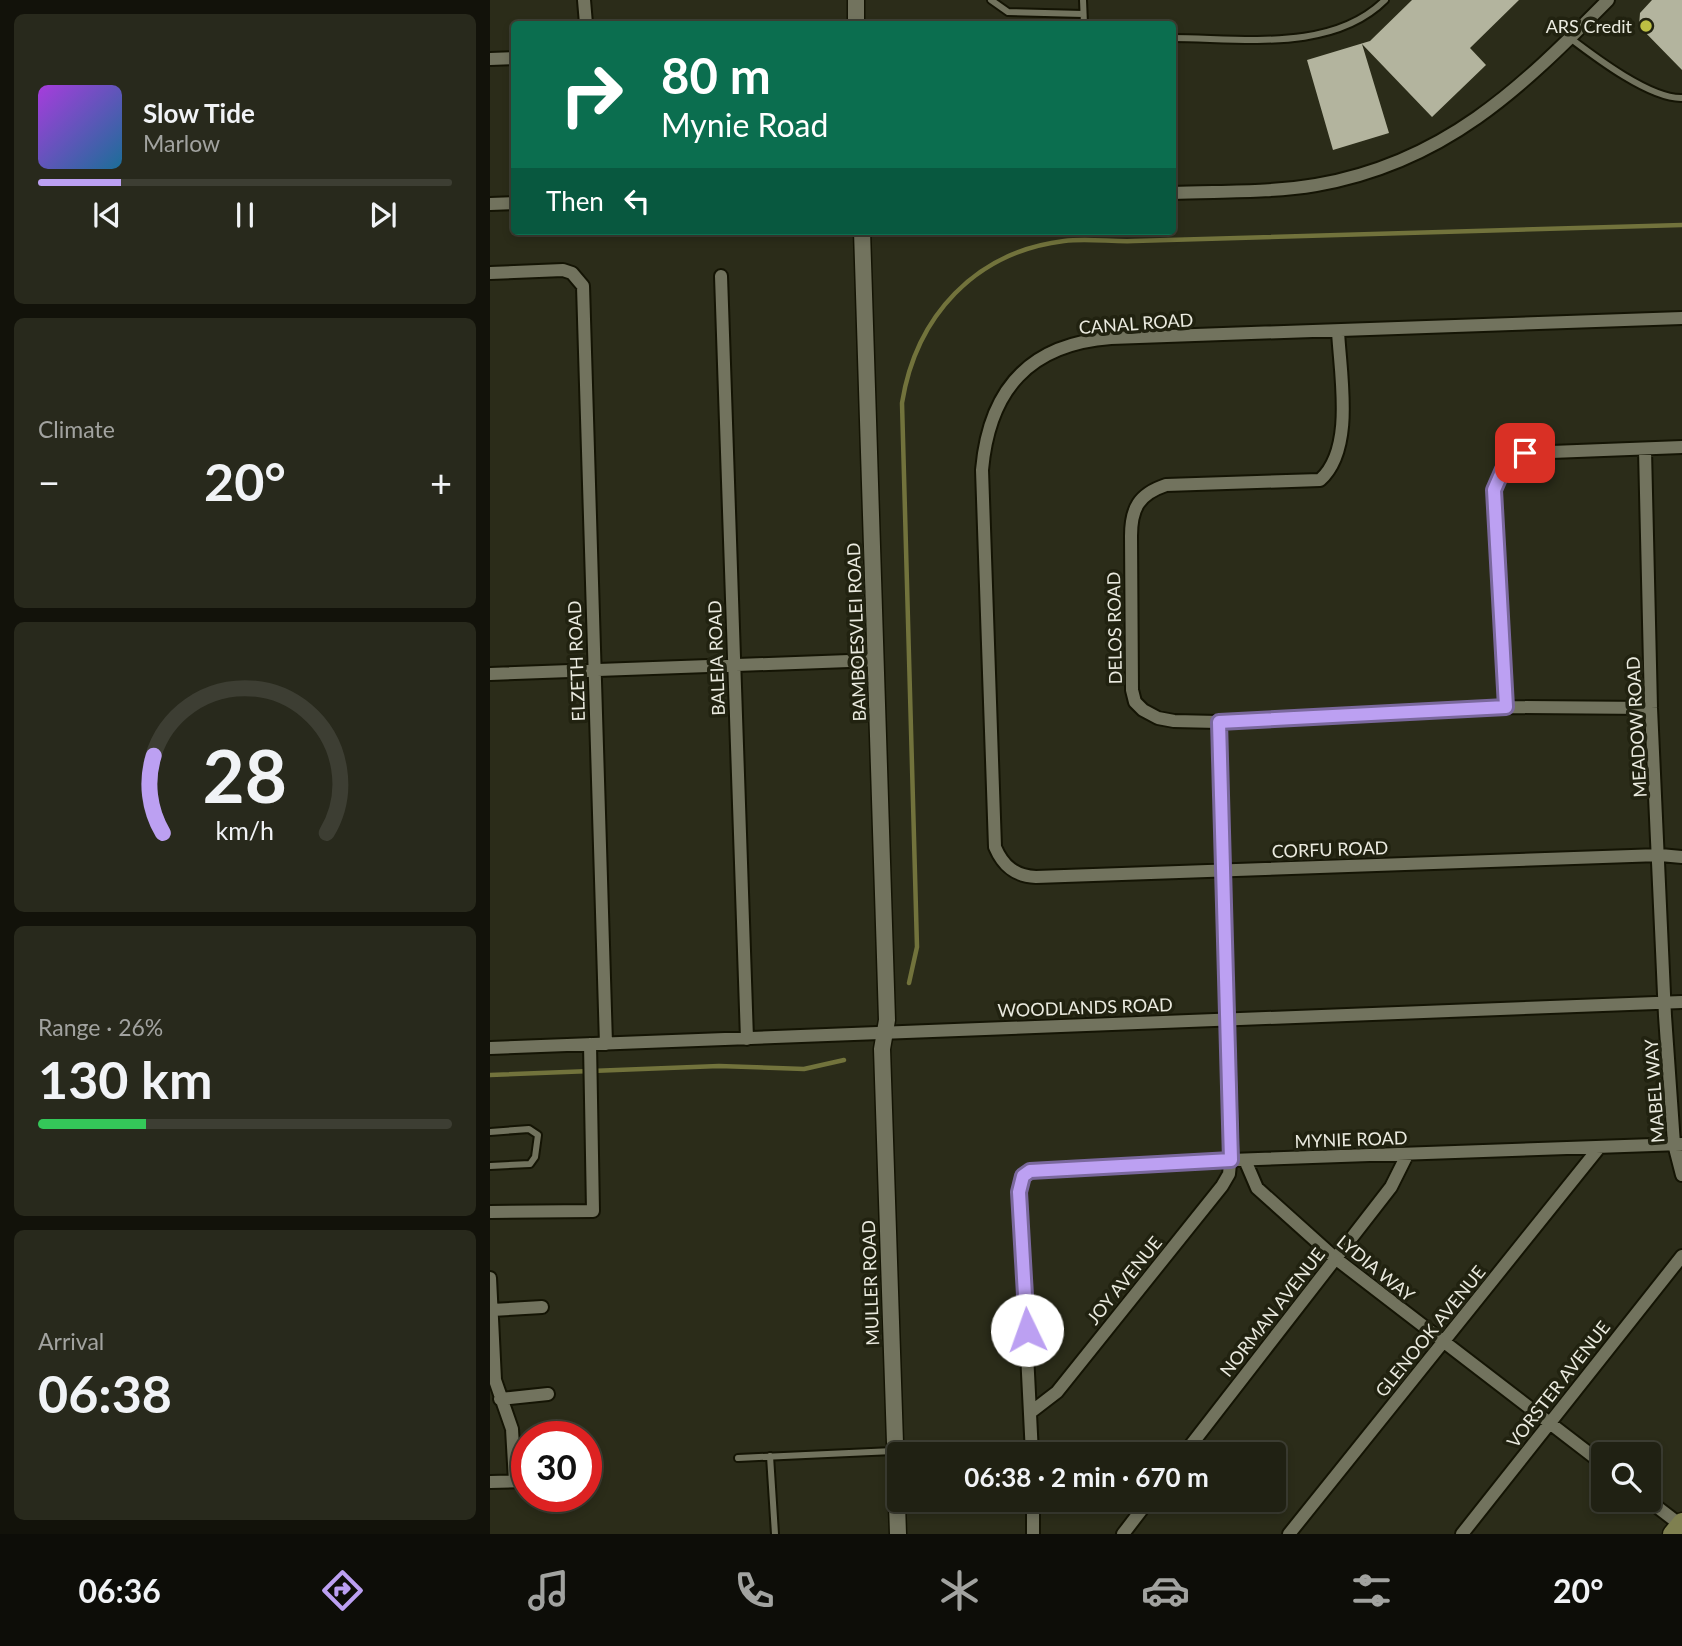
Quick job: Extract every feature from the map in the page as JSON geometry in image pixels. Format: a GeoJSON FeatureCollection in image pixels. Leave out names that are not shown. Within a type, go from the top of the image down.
{"type":"FeatureCollection","features":[{"type":"Feature","properties":{"kind":"street"},"geometry":{"type":"LineString","coordinates":[[584,0],[586,21]]}},
{"type":"Feature","properties":{"kind":"street"},"geometry":{"type":"LineString","coordinates":[[856,0],[856,21]]}},
{"type":"Feature","properties":{"kind":"street"},"geometry":{"type":"LineString","coordinates":[[1176,193],[1282,189],[1373,172],[1447,140],[1471,124],[1570,38],[1608,0]]}},
{"type":"Feature","properties":{"kind":"street"},"geometry":{"type":"LineString","coordinates":[[490,59],[511,58]]}},
{"type":"Feature","properties":{"kind":"street"},"geometry":{"type":"LineString","coordinates":[[490,204],[511,204]]}},
{"type":"Feature","properties":{"kind":"street","name":"BAMBOESVLEI ROAD"},"geometry":{"type":"LineString","coordinates":[[862,235],[885,1032]]}},
{"type":"Feature","properties":{"kind":"street","name":"ELZETH ROAD"},"geometry":{"type":"LineString","coordinates":[[490,272],[563,270],[578,278],[583,286],[606,1044]]}},
{"type":"Feature","properties":{"kind":"street","name":"BALEIA ROAD"},"geometry":{"type":"LineString","coordinates":[[721,276],[747,1039]]}},
{"type":"Feature","properties":{"kind":"street","name":"CANAL ROAD"},"geometry":{"type":"LineString","coordinates":[[1005,865],[995,847],[982,470],[990,421],[1002,397],[1023,371],[1058,348],[1111,338],[1682,318]]}},
{"type":"Feature","properties":{"kind":"street","name":"DELOS ROAD"},"geometry":{"type":"LineString","coordinates":[[1338,331],[1342,436],[1340,451],[1320,480],[1166,485],[1149,491],[1136,504],[1131,517],[1132,690],[1135,702],[1158,718],[1219,722],[1506,707],[1651,708]]}},
{"type":"Feature","properties":{"kind":"street"},"geometry":{"type":"LineString","coordinates":[[1506,707],[1494,490],[1497,478],[1513,458],[1525,453],[1682,447]]}},
{"type":"Feature","properties":{"kind":"street","name":"MEADOW ROAD"},"geometry":{"type":"LineString","coordinates":[[1645,450],[1651,708],[1666,1003]]}},
{"type":"Feature","properties":{"kind":"street"},"geometry":{"type":"LineString","coordinates":[[490,674],[876,660]]}},
{"type":"Feature","properties":{"kind":"street"},"geometry":{"type":"LineString","coordinates":[[1219,722],[1231,1160]]}},
{"type":"Feature","properties":{"kind":"street","name":"CORFU ROAD"},"geometry":{"type":"LineString","coordinates":[[1005,865],[1018,874],[1036,877],[1660,855],[1682,857]]}},
{"type":"Feature","properties":{"kind":"street","name":"WOODLANDS ROAD"},"geometry":{"type":"LineString","coordinates":[[490,1048],[1682,1002]]}},
{"type":"Feature","properties":{"kind":"street","name":"MABEL WAY"},"geometry":{"type":"LineString","coordinates":[[1666,1003],[1682,1175]]}},
{"type":"Feature","properties":{"kind":"street","name":"MULLER ROAD"},"geometry":{"type":"LineString","coordinates":[[885,1032],[882,1049],[895,1442]]}},
{"type":"Feature","properties":{"kind":"street"},"geometry":{"type":"LineString","coordinates":[[490,1212],[593,1211],[590,1044]]}},
{"type":"Feature","properties":{"kind":"street","name":"MYNIE ROAD"},"geometry":{"type":"LineString","coordinates":[[1031,1412],[1019,1192],[1023,1176],[1036,1168],[1678,1144]]}},
{"type":"Feature","properties":{"kind":"street","name":"GLENOOK AVENUE"},"geometry":{"type":"LineString","coordinates":[[1289,1534],[1598,1149]]}},
{"type":"Feature","properties":{"kind":"street","name":"NORMAN AVENUE"},"geometry":{"type":"LineString","coordinates":[[1193,1442],[1391,1187],[1407,1155]]}},
{"type":"Feature","properties":{"kind":"street","name":"JOY AVENUE"},"geometry":{"type":"LineString","coordinates":[[1031,1412],[1057,1392],[1222,1186],[1231,1160]]}},
{"type":"Feature","properties":{"kind":"street","name":"LYDIA WAY"},"geometry":{"type":"LineString","coordinates":[[1245,1160],[1257,1188],[1335,1258],[1442,1343],[1591,1455]]}},
{"type":"Feature","properties":{"kind":"street","name":"VORSTER AVENUE"},"geometry":{"type":"LineString","coordinates":[[1462,1534],[1682,1256]]}},
{"type":"Feature","properties":{"kind":"street"},"geometry":{"type":"LineString","coordinates":[[490,1278],[495,1380],[511,1426]]}},
{"type":"Feature","properties":{"kind":"street"},"geometry":{"type":"LineString","coordinates":[[492,1310],[542,1307]]}},
{"type":"Feature","properties":{"kind":"street"},"geometry":{"type":"LineString","coordinates":[[500,1399],[548,1394]]}},
{"type":"Feature","properties":{"kind":"street"},"geometry":{"type":"LineString","coordinates":[[1031,1412],[1032,1442]]}},
{"type":"Feature","properties":{"kind":"street"},"geometry":{"type":"LineString","coordinates":[[490,1482],[511,1481]]}},
{"type":"Feature","properties":{"kind":"street"},"geometry":{"type":"LineString","coordinates":[[1661,1511],[1679,1527]]}},
{"type":"Feature","properties":{"kind":"street","name":"MULLER ROAD"},"geometry":{"type":"LineString","coordinates":[[897,1512],[898,1534]]}},
{"type":"Feature","properties":{"kind":"street"},"geometry":{"type":"LineString","coordinates":[[1033,1512],[1033,1534]]}},
{"type":"Feature","properties":{"kind":"street"},"geometry":{"type":"LineString","coordinates":[[1123,1534],[1140,1512]]}},
{"type":"Feature","properties":{"kind":"lane"},"geometry":{"type":"LineString","coordinates":[[991,0],[1008,12],[1083,13]]}},
{"type":"Feature","properties":{"kind":"lane"},"geometry":{"type":"LineString","coordinates":[[1083,0],[1084,21]]}},
{"type":"Feature","properties":{"kind":"lane"},"geometry":{"type":"LineString","coordinates":[[1176,38],[1315,35],[1350,24],[1385,0]]}},
{"type":"Feature","properties":{"kind":"lane"},"geometry":{"type":"LineString","coordinates":[[1570,38],[1597,59],[1653,90],[1682,98]]}},
{"type":"Feature","properties":{"kind":"lane"},"geometry":{"type":"LineString","coordinates":[[490,1132],[529,1129],[537,1135],[538,1144],[530,1164],[490,1166]]}},
{"type":"Feature","properties":{"kind":"lane"},"geometry":{"type":"LineString","coordinates":[[738,1458],[887,1451]]}},
{"type":"Feature","properties":{"kind":"lane"},"geometry":{"type":"LineString","coordinates":[[770,1456],[775,1534]]}},
{"type":"Feature","properties":{"kind":"building"},"geometry":{"type":"Polygon","coordinates":[[[1412,0],[1519,0],[1470,48],[1486,65],[1432,117],[1362,44],[1389,133],[1333,150],[1307,60],[1370,41],[1412,0]]]}},
{"type":"Feature","properties":{"kind":"building"},"geometry":{"type":"Polygon","coordinates":[[[1652,0],[1682,0],[1682,70],[1639,26],[1640,13],[1652,0]]]}},
{"type":"Feature","properties":{"kind":"waterway"},"geometry":{"type":"LineString","coordinates":[[909,983],[917,947],[902,403],[909,372],[921,343],[936,316],[955,294],[977,274],[1003,259],[1032,248],[1064,241],[1682,225]]}},
{"type":"Feature","properties":{"kind":"waterway"},"geometry":{"type":"LineString","coordinates":[[490,1075],[719,1066],[804,1069],[844,1060]]}},
{"type":"Feature","properties":{"kind":"place","name":"ARS Credit"},"geometry":{"type":"Point","coordinates":[1646,26]}},
{"type":"Feature","properties":{"kind":"route"},"geometry":{"type":"LineString","coordinates":[[1027,1330],[1019,1192],[1023,1176],[1036,1168],[1231,1160],[1219,722],[1506,707],[1494,490],[1504,467],[1513,458],[1525,453]]}}]}
